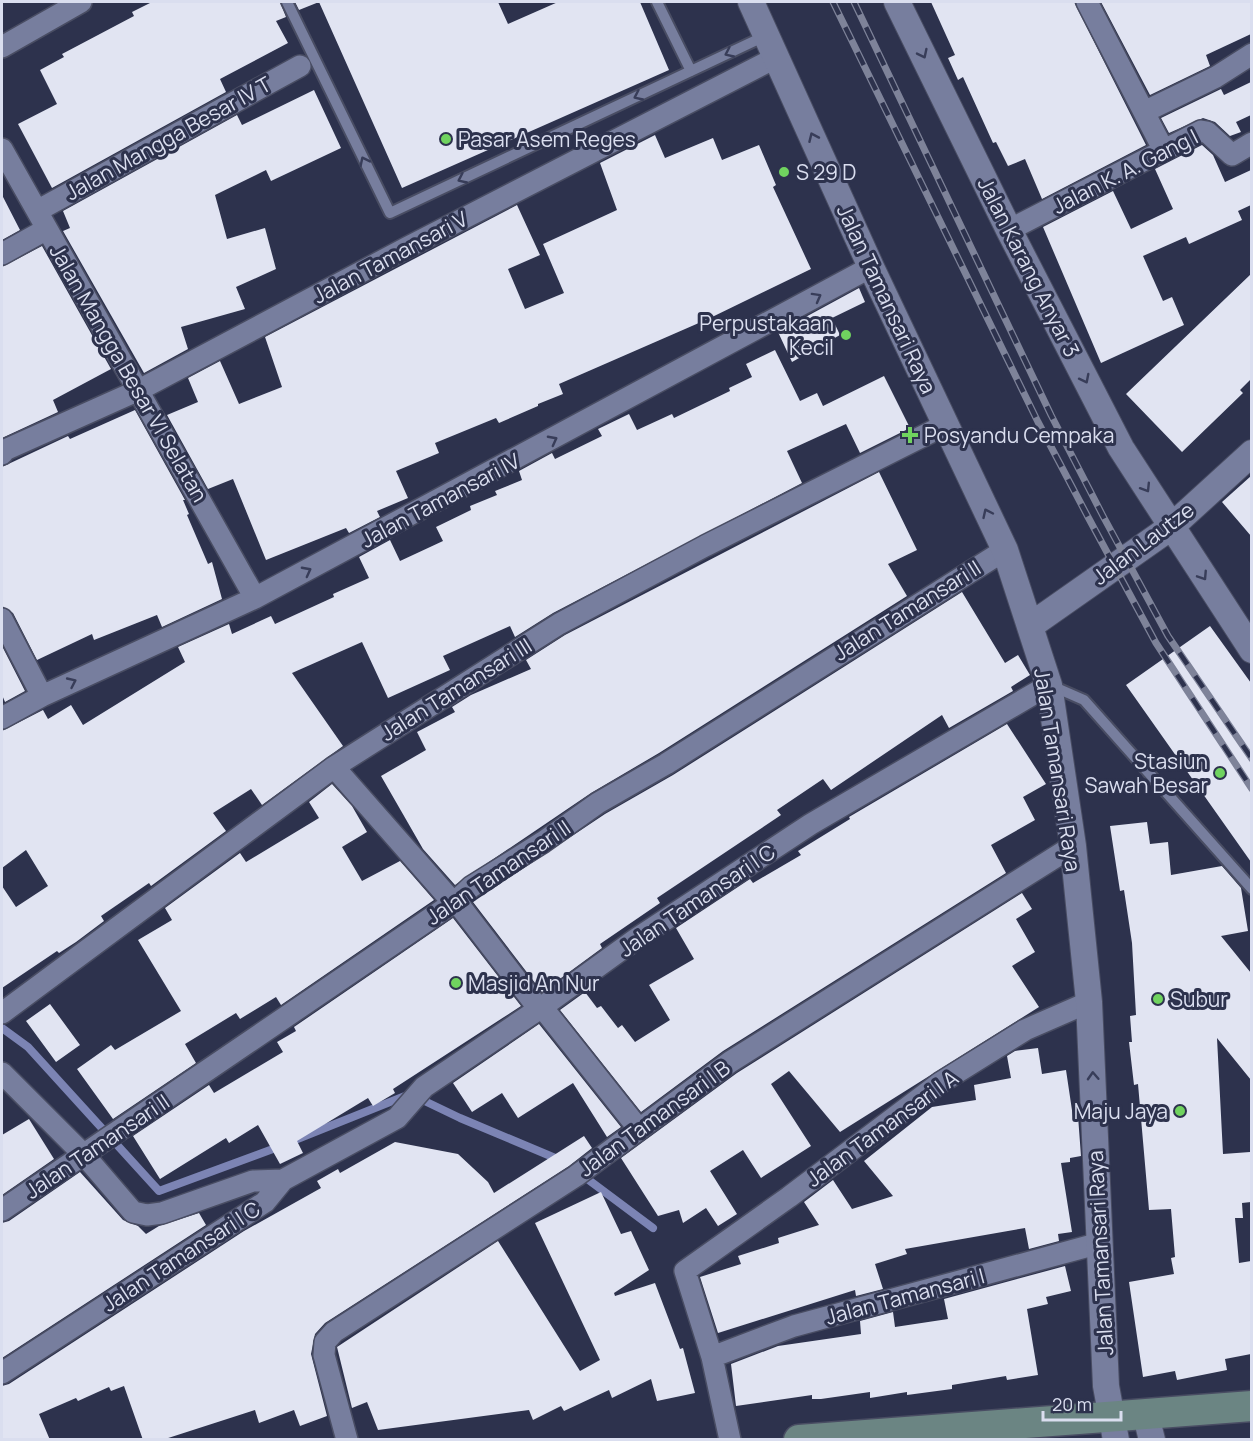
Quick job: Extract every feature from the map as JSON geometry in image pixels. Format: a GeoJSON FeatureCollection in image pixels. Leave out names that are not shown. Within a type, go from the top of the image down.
{"type":"FeatureCollection","features":[{"type":"Feature","properties":{"kind":"main road"},"geometry":{"type":"LineString","coordinates":[[799,1440],[1149,1428],[1251,1406]]}},
{"type":"Feature","properties":{"kind":"street"},"geometry":{"type":"LineString","coordinates":[[2,47],[81,2]]}},
{"type":"Feature","properties":{"kind":"street","name":"Jalan Tamansari Raya"},"geometry":{"type":"LineString","coordinates":[[751,2],[871,267],[1005,550],[1049,685],[1072,846],[1089,1002],[1100,1243],[1113,1429]]}},
{"type":"Feature","properties":{"kind":"street","name":"Jalan Karang Anyar 3"},"geometry":{"type":"LineString","coordinates":[[897,2],[1009,230],[1121,448],[1251,650]]}},
{"type":"Feature","properties":{"kind":"street"},"geometry":{"type":"LineString","coordinates":[[1087,2],[1163,149]]}},
{"type":"Feature","properties":{"kind":"street","name":"Jalan Tamansari V"},"geometry":{"type":"LineString","coordinates":[[2,454],[5,450],[139,390],[408,247],[772,46]]}},
{"type":"Feature","properties":{"kind":"street"},"geometry":{"type":"LineString","coordinates":[[1144,112],[1216,77],[1251,54]]}},
{"type":"Feature","properties":{"kind":"street","name":"Jalan Mangga Besar IV T"},"geometry":{"type":"LineString","coordinates":[[2,254],[42,220],[300,66]]}},
{"type":"Feature","properties":{"kind":"street","name":"Jalan K. A. Gang I"},"geometry":{"type":"LineString","coordinates":[[1009,230],[1203,130],[1229,154],[1243,148]]}},
{"type":"Feature","properties":{"kind":"street","name":"Jalan Mangga Besar VI Selatan"},"geometry":{"type":"LineString","coordinates":[[2,149],[255,598]]}},
{"type":"Feature","properties":{"kind":"street","name":"Jalan Tamansari IV"},"geometry":{"type":"LineString","coordinates":[[2,718],[42,696],[255,598],[871,267]]}},
{"type":"Feature","properties":{"kind":"street","name":"Jalan Tamansari III"},"geometry":{"type":"LineString","coordinates":[[2,1013],[334,767],[559,624],[779,508],[947,424]]}},
{"type":"Feature","properties":{"kind":"street","name":"Jalan Lautze"},"geometry":{"type":"LineString","coordinates":[[1030,626],[1171,527],[1251,453]]}},
{"type":"Feature","properties":{"kind":"street","name":"Jalan Tamansari II"},"geometry":{"type":"LineString","coordinates":[[2,1210],[101,1145],[456,901],[471,886],[543,842],[598,803],[666,764],[1005,550]]}},
{"type":"Feature","properties":{"kind":"street"},"geometry":{"type":"LineString","coordinates":[[2,619],[42,696]]}},
{"type":"Feature","properties":{"kind":"street","name":"Jalan Tamansari I C"},"geometry":{"type":"LineString","coordinates":[[2,1373],[265,1202],[282,1180],[397,1118],[424,1087],[540,1009],[636,939],[811,824],[1049,685]]}},
{"type":"Feature","properties":{"kind":"street"},"geometry":{"type":"LineString","coordinates":[[334,767],[449,898],[456,901],[540,1009],[638,1128]]}},
{"type":"Feature","properties":{"kind":"street","name":"Jalan Tamansari I B"},"geometry":{"type":"LineString","coordinates":[[347,1440],[324,1355],[325,1342],[334,1332],[576,1176],[729,1062],[1072,846]]}},
{"type":"Feature","properties":{"kind":"street","name":"Jalan Tamansari I A"},"geometry":{"type":"LineString","coordinates":[[712,1357],[685,1271],[789,1197],[940,1083],[1025,1030],[1089,1002]]}},
{"type":"Feature","properties":{"kind":"street"},"geometry":{"type":"LineString","coordinates":[[2,1073],[101,1145],[133,1212],[147,1215],[162,1213],[253,1181],[282,1180]]}},
{"type":"Feature","properties":{"kind":"street","name":"Jalan Tamansari I"},"geometry":{"type":"LineString","coordinates":[[712,1357],[794,1326],[1100,1243]]}},
{"type":"Feature","properties":{"kind":"street"},"geometry":{"type":"LineString","coordinates":[[712,1357],[729,1440]]}},
{"type":"Feature","properties":{"kind":"lane"},"geometry":{"type":"LineString","coordinates":[[286,2],[390,213],[691,70],[772,46]]}},
{"type":"Feature","properties":{"kind":"lane"},"geometry":{"type":"LineString","coordinates":[[657,2],[691,70]]}},
{"type":"Feature","properties":{"kind":"lane"},"geometry":{"type":"LineString","coordinates":[[1049,685],[1084,700],[1251,889]]}},
{"type":"Feature","properties":{"kind":"building"},"geometry":{"type":"Polygon","coordinates":[[[152,2],[280,2],[286,17],[276,21],[288,43],[220,79],[226,92],[52,188],[18,124],[57,104],[40,70],[64,57],[62,54],[134,16],[132,12],[152,2]]]}},
{"type":"Feature","properties":{"kind":"building"},"geometry":{"type":"Polygon","coordinates":[[[295,2],[319,2],[299,10],[295,2]]]}},
{"type":"Feature","properties":{"kind":"building","name":"Pasar Asem Reges"},"geometry":{"type":"Polygon","coordinates":[[[319,2],[498,2],[508,24],[558,2],[640,2],[669,70],[402,188],[319,2]]]}},
{"type":"Feature","properties":{"kind":"building"},"geometry":{"type":"Polygon","coordinates":[[[931,2],[1074,2],[1146,145],[1042,199],[1025,159],[1008,166],[996,142],[993,143],[963,77],[958,80],[948,58],[955,55],[931,2]]]}},
{"type":"Feature","properties":{"kind":"building"},"geometry":{"type":"Polygon","coordinates":[[[1101,2],[1251,2],[1251,34],[1206,55],[1210,66],[1150,95],[1101,2]]]}},
{"type":"Feature","properties":{"kind":"building"},"geometry":{"type":"Polygon","coordinates":[[[1251,82],[1251,115],[1236,122],[1241,132],[1230,136],[1215,122],[1203,118],[1169,133],[1161,118],[1221,89],[1224,95],[1251,82]]]}},
{"type":"Feature","properties":{"kind":"building"},"geometry":{"type":"Polygon","coordinates":[[[314,90],[341,148],[271,181],[266,170],[215,195],[227,239],[265,228],[276,269],[236,287],[245,309],[181,327],[188,349],[144,373],[63,231],[70,228],[63,211],[237,115],[242,125],[314,90]]]}},
{"type":"Feature","properties":{"kind":"building"},"geometry":{"type":"Polygon","coordinates":[[[655,135],[665,158],[713,138],[722,160],[759,145],[776,185],[773,187],[811,269],[708,319],[559,384],[563,394],[538,404],[538,406],[499,423],[496,418],[435,443],[439,453],[396,471],[408,498],[377,511],[380,517],[349,533],[346,528],[266,560],[233,479],[208,489],[167,415],[198,402],[188,378],[220,361],[239,404],[282,387],[265,337],[517,205],[540,255],[508,269],[525,309],[564,293],[543,244],[617,210],[600,163],[655,135]]]}},
{"type":"Feature","properties":{"kind":"building"},"geometry":{"type":"Polygon","coordinates":[[[1202,145],[1213,155],[1225,182],[1251,170],[1251,205],[1238,211],[1242,220],[1189,244],[1186,237],[1143,256],[1163,301],[1172,297],[1184,325],[1101,363],[1043,227],[1113,191],[1131,229],[1173,209],[1155,169],[1202,145]]]}},
{"type":"Feature","properties":{"kind":"building"},"geometry":{"type":"Polygon","coordinates":[[[2,195],[20,230],[2,240],[2,195]]]}},
{"type":"Feature","properties":{"kind":"building"},"geometry":{"type":"Polygon","coordinates":[[[42,246],[111,369],[53,400],[58,412],[2,438],[2,267],[42,246]]]}},
{"type":"Feature","properties":{"kind":"building"},"geometry":{"type":"Polygon","coordinates":[[[1251,274],[1251,379],[1240,390],[1243,393],[1182,452],[1126,394],[1251,274]]]}},
{"type":"Feature","properties":{"kind":"building"},"geometry":{"type":"Polygon","coordinates":[[[859,288],[865,302],[832,318],[840,335],[792,362],[778,332],[859,288]]]}},
{"type":"Feature","properties":{"kind":"building"},"geometry":{"type":"Polygon","coordinates":[[[775,350],[800,401],[817,393],[823,406],[884,376],[910,428],[860,453],[846,424],[787,451],[802,483],[553,613],[515,637],[510,626],[443,656],[450,670],[388,698],[362,642],[292,673],[343,746],[262,805],[251,789],[213,813],[226,831],[151,886],[149,883],[101,916],[104,921],[76,942],[59,953],[57,951],[2,988],[2,886],[16,907],[48,886],[26,850],[2,868],[2,731],[43,710],[48,719],[71,705],[83,725],[185,662],[178,647],[229,624],[232,634],[271,616],[275,624],[334,597],[333,594],[369,578],[359,557],[390,540],[400,561],[443,541],[436,527],[471,510],[470,506],[497,495],[495,491],[522,480],[519,471],[552,453],[555,459],[602,436],[598,429],[629,414],[637,430],[672,414],[674,418],[730,391],[729,388],[752,377],[746,364],[775,350]]]}},
{"type":"Feature","properties":{"kind":"building"},"geometry":{"type":"Polygon","coordinates":[[[135,410],[185,500],[183,500],[189,514],[187,515],[208,564],[212,562],[222,599],[162,627],[157,615],[94,640],[92,634],[37,660],[13,613],[2,606],[2,467],[68,436],[70,439],[135,410]]]}},
{"type":"Feature","properties":{"kind":"building"},"geometry":{"type":"Polygon","coordinates":[[[879,472],[917,550],[888,564],[907,596],[659,753],[591,793],[455,885],[423,849],[381,776],[426,750],[417,732],[455,712],[452,707],[471,695],[531,669],[526,660],[565,635],[879,472]]]}},
{"type":"Feature","properties":{"kind":"building"},"geometry":{"type":"Polygon","coordinates":[[[1251,476],[1251,536],[1222,502],[1251,476]]]}},
{"type":"Feature","properties":{"kind":"building"},"geometry":{"type":"Polygon","coordinates":[[[962,592],[1005,663],[1018,655],[1030,675],[1011,687],[1013,691],[949,728],[942,715],[831,790],[823,779],[777,810],[781,815],[657,898],[660,903],[600,944],[602,948],[542,992],[473,902],[605,814],[673,775],[962,592]]]}},
{"type":"Feature","properties":{"kind":"building","name":"Stasiun Sawah Besar"},"geometry":{"type":"Polygon","coordinates":[[[1210,626],[1251,683],[1251,862],[1126,685],[1210,626]]]}},
{"type":"Feature","properties":{"kind":"building"},"geometry":{"type":"Polygon","coordinates":[[[2,646],[25,691],[5,702],[2,695],[2,646]]]}},
{"type":"Feature","properties":{"kind":"building"},"geometry":{"type":"Polygon","coordinates":[[[1007,724],[1046,784],[1023,797],[1035,820],[991,845],[1006,873],[723,1051],[641,1112],[560,1010],[585,992],[597,1008],[601,1006],[618,1028],[622,1025],[635,1042],[670,1020],[649,985],[694,959],[676,928],[750,879],[753,883],[801,855],[798,851],[850,819],[849,817],[1007,724]]]}},
{"type":"Feature","properties":{"kind":"building"},"geometry":{"type":"Polygon","coordinates":[[[332,784],[352,806],[367,832],[342,847],[362,881],[400,861],[434,900],[281,1005],[276,997],[240,1019],[236,1013],[185,1044],[196,1063],[113,1119],[77,1069],[111,1045],[115,1050],[181,1011],[138,940],[172,920],[165,908],[240,853],[246,862],[319,818],[309,802],[332,784]]]}},
{"type":"Feature","properties":{"kind":"building"},"geometry":{"type":"Polygon","coordinates":[[[1147,822],[1150,844],[1168,842],[1171,875],[1222,866],[1241,888],[1248,931],[1221,936],[1251,973],[1251,1080],[1217,1038],[1223,1154],[1250,1152],[1251,1202],[1242,1203],[1243,1218],[1235,1218],[1239,1263],[1251,1261],[1251,1354],[1225,1359],[1227,1370],[1177,1380],[1175,1371],[1143,1377],[1129,1282],[1174,1274],[1171,1258],[1175,1257],[1171,1209],[1149,1210],[1138,1084],[1134,1085],[1129,1042],[1132,1042],[1130,1016],[1136,1015],[1132,943],[1124,890],[1120,891],[1110,826],[1147,822]]]}},
{"type":"Feature","properties":{"kind":"building"},"geometry":{"type":"Polygon","coordinates":[[[1022,893],[1032,909],[1016,919],[1035,952],[1012,966],[1039,1007],[840,1132],[789,1071],[771,1084],[811,1146],[761,1178],[743,1150],[710,1171],[737,1214],[718,1226],[706,1208],[683,1223],[679,1210],[658,1216],[621,1158],[737,1073],[1022,893]]]}},
{"type":"Feature","properties":{"kind":"building"},"geometry":{"type":"Polygon","coordinates":[[[453,918],[521,1006],[393,1089],[395,1093],[373,1106],[368,1098],[297,1141],[303,1153],[280,1164],[258,1125],[229,1143],[226,1138],[160,1179],[133,1136],[209,1085],[214,1093],[283,1052],[277,1042],[296,1031],[294,1027],[453,918]]]}},
{"type":"Feature","properties":{"kind":"building"},"geometry":{"type":"Polygon","coordinates":[[[50,1004],[80,1045],[56,1062],[26,1021],[50,1004]]]}},
{"type":"Feature","properties":{"kind":"building"},"geometry":{"type":"Polygon","coordinates":[[[539,1024],[621,1127],[607,1137],[573,1083],[518,1118],[502,1093],[472,1112],[453,1083],[539,1024]]]}},
{"type":"Feature","properties":{"kind":"building"},"geometry":{"type":"Polygon","coordinates":[[[1038,1048],[1042,1074],[1066,1070],[1073,1117],[1078,1116],[1081,1156],[1070,1158],[1070,1162],[1061,1163],[1072,1232],[1058,1234],[1059,1241],[1029,1249],[1025,1228],[905,1249],[907,1254],[875,1264],[883,1289],[856,1296],[855,1290],[718,1333],[700,1277],[741,1264],[738,1256],[779,1243],[778,1238],[819,1225],[804,1202],[833,1180],[852,1209],[893,1196],[864,1161],[932,1107],[976,1100],[974,1085],[1011,1078],[1007,1056],[1015,1051],[1038,1048]]]}},
{"type":"Feature","properties":{"kind":"building"},"geometry":{"type":"Polygon","coordinates":[[[29,1119],[54,1159],[2,1195],[2,1135],[29,1119]]]}},
{"type":"Feature","properties":{"kind":"building"},"geometry":{"type":"Polygon","coordinates":[[[584,1136],[592,1148],[569,1166],[325,1323],[315,1334],[311,1354],[327,1416],[300,1426],[294,1410],[259,1423],[255,1410],[162,1440],[143,1440],[124,1386],[111,1391],[109,1387],[78,1401],[76,1398],[39,1414],[50,1440],[2,1440],[2,1386],[9,1384],[244,1231],[321,1188],[317,1181],[338,1169],[340,1173],[395,1142],[458,1154],[488,1182],[494,1193],[584,1136]]]}},
{"type":"Feature","properties":{"kind":"building"},"geometry":{"type":"Polygon","coordinates":[[[80,1172],[123,1220],[138,1226],[146,1234],[159,1226],[199,1213],[206,1225],[2,1358],[2,1223],[9,1221],[80,1172]]]}},
{"type":"Feature","properties":{"kind":"building"},"geometry":{"type":"Polygon","coordinates":[[[601,1192],[621,1234],[631,1231],[649,1270],[614,1293],[615,1296],[655,1283],[680,1349],[683,1348],[695,1393],[657,1401],[651,1379],[612,1398],[609,1390],[564,1411],[561,1406],[533,1420],[529,1410],[378,1430],[367,1402],[352,1408],[337,1347],[498,1241],[580,1371],[600,1360],[535,1223],[601,1192]]]}},
{"type":"Feature","properties":{"kind":"building"},"geometry":{"type":"Polygon","coordinates":[[[1065,1266],[1071,1291],[1046,1297],[1048,1304],[1027,1309],[1038,1375],[1007,1380],[1006,1376],[952,1385],[952,1389],[907,1395],[907,1392],[870,1398],[870,1392],[812,1399],[812,1395],[736,1406],[731,1364],[778,1346],[861,1334],[860,1321],[893,1312],[895,1327],[948,1319],[944,1299],[1065,1266]]]}},
{"type":"Feature","properties":{"kind":"waterway"},"geometry":{"type":"LineString","coordinates":[[2,1028],[28,1047],[159,1191],[281,1146]]}},
{"type":"Feature","properties":{"kind":"waterway"},"geometry":{"type":"LineString","coordinates":[[295,1140],[410,1094],[460,1118],[560,1160]]}},
{"type":"Feature","properties":{"kind":"waterway"},"geometry":{"type":"LineString","coordinates":[[582,1175],[653,1228]]}},
{"type":"Feature","properties":{"kind":"railway"},"geometry":{"type":"LineString","coordinates":[[833,2],[1038,422],[1088,517],[1156,643],[1252,789]]}},
{"type":"Feature","properties":{"kind":"railway"},"geometry":{"type":"LineString","coordinates":[[854,2],[1051,415],[1103,516],[1168,636],[1252,759]]}},
{"type":"Feature","properties":{"kind":"place","name":"Pasar Asem Reges"},"geometry":{"type":"Point","coordinates":[446,139]}},
{"type":"Feature","properties":{"kind":"place","name":"S 29 D"},"geometry":{"type":"Point","coordinates":[784,172]}},
{"type":"Feature","properties":{"kind":"place","name":"Perpustakaan Kecil"},"geometry":{"type":"Point","coordinates":[846,335]}},
{"type":"Feature","properties":{"kind":"place","name":"Posyandu Cempaka"},"geometry":{"type":"Point","coordinates":[910,435]}},
{"type":"Feature","properties":{"kind":"place","name":"Stasiun Sawah Besar"},"geometry":{"type":"Point","coordinates":[1220,773]}},
{"type":"Feature","properties":{"kind":"place","name":"Masjid An Nur"},"geometry":{"type":"Point","coordinates":[456,983]}},
{"type":"Feature","properties":{"kind":"place","name":"Subur"},"geometry":{"type":"Point","coordinates":[1158,999]}},
{"type":"Feature","properties":{"kind":"place","name":"Maju Jaya"},"geometry":{"type":"Point","coordinates":[1180,1111]}}]}
